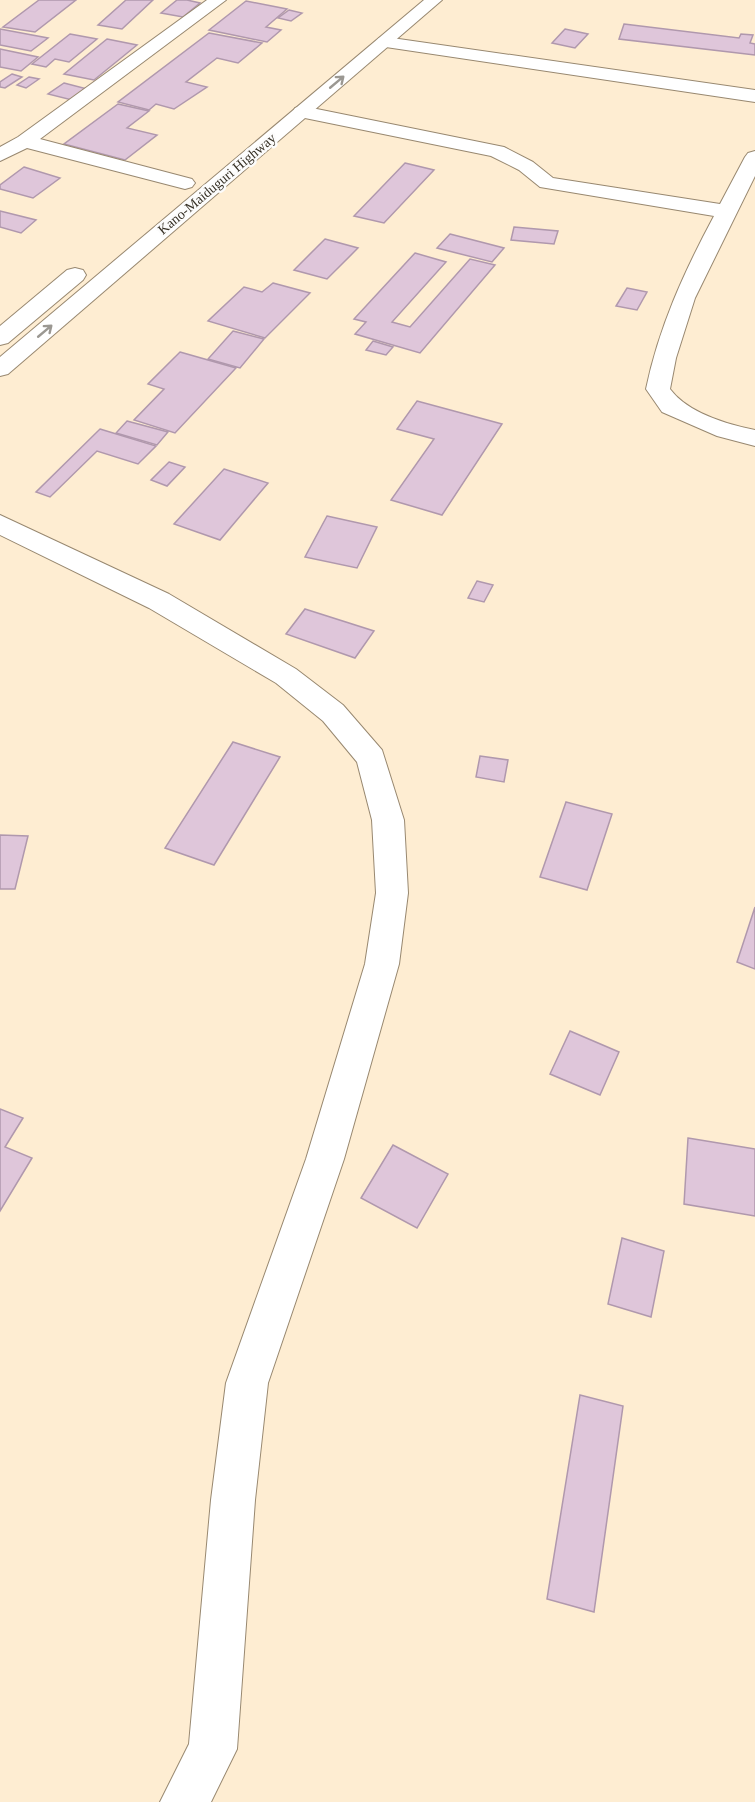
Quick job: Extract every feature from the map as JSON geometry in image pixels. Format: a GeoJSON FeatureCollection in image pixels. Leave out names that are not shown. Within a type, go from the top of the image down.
{"type":"FeatureCollection","features":[{"type":"Feature","properties":{"kind":"main road"},"geometry":{"type":"LineString","coordinates":[[0,155],[25,141],[218,0]]}},
{"type":"Feature","properties":{"kind":"main road","name":"Kano-Maiduguri Highway"},"geometry":{"type":"LineString","coordinates":[[0,369],[434,0]]}},
{"type":"Feature","properties":{"kind":"main road"},"geometry":{"type":"LineString","coordinates":[[385,42],[755,96]]}},
{"type":"Feature","properties":{"kind":"main road"},"geometry":{"type":"LineString","coordinates":[[302,112],[497,151],[526,166],[547,183],[728,212]]}},
{"type":"Feature","properties":{"kind":"main road"},"geometry":{"type":"LineString","coordinates":[[25,141],[185,183]]}},
{"type":"Feature","properties":{"kind":"main road"},"geometry":{"type":"LineString","coordinates":[[755,157],[698,270],[663,353],[658,389],[671,407],[726,431],[755,438]]}},
{"type":"Feature","properties":{"kind":"main road","name":"Kano-Maiduguri Highway"},"geometry":{"type":"LineString","coordinates":[[168,197],[203,167]]}},
{"type":"Feature","properties":{"kind":"main road"},"geometry":{"type":"LineString","coordinates":[[0,338],[88,264]]}},
{"type":"Feature","properties":{"kind":"main road"},"geometry":{"type":"LineString","coordinates":[[0,524],[159,601],[286,676],[333,713],[371,758],[388,820],[392,893],[382,964],[325,1158],[247,1383],[233,1500],[213,1749],[185,1802]]}},
{"type":"Feature","properties":{"kind":"building"},"geometry":{"type":"Polygon","coordinates":[[[39,0],[76,0],[35,32],[3,27],[39,0]]]}},
{"type":"Feature","properties":{"kind":"building"},"geometry":{"type":"Polygon","coordinates":[[[126,0],[153,0],[122,29],[98,25],[126,0]]]}},
{"type":"Feature","properties":{"kind":"building"},"geometry":{"type":"Polygon","coordinates":[[[177,0],[200,3],[183,17],[161,13],[177,0]]]}},
{"type":"Feature","properties":{"kind":"building"},"geometry":{"type":"Polygon","coordinates":[[[246,1],[287,9],[266,27],[281,30],[267,42],[209,30],[246,1]]]}},
{"type":"Feature","properties":{"kind":"building"},"geometry":{"type":"Polygon","coordinates":[[[289,10],[302,13],[291,21],[278,18],[289,10]]]}},
{"type":"Feature","properties":{"kind":"building"},"geometry":{"type":"Polygon","coordinates":[[[624,24],[739,38],[741,34],[753,35],[750,43],[755,44],[755,55],[619,39],[624,24]]]}},
{"type":"Feature","properties":{"kind":"building"},"geometry":{"type":"Polygon","coordinates":[[[0,29],[48,38],[31,51],[0,45],[0,29]]]}},
{"type":"Feature","properties":{"kind":"building"},"geometry":{"type":"Polygon","coordinates":[[[565,29],[588,34],[575,48],[552,43],[565,29]]]}},
{"type":"Feature","properties":{"kind":"building"},"geometry":{"type":"Polygon","coordinates":[[[209,33],[262,43],[238,63],[217,58],[186,82],[207,87],[174,109],[156,104],[149,110],[118,102],[209,33]]]}},
{"type":"Feature","properties":{"kind":"building"},"geometry":{"type":"Polygon","coordinates":[[[70,34],[97,39],[69,62],[55,59],[46,67],[32,64],[70,34]]]}},
{"type":"Feature","properties":{"kind":"building"},"geometry":{"type":"Polygon","coordinates":[[[107,39],[137,45],[94,80],[64,74],[107,39]]]}},
{"type":"Feature","properties":{"kind":"building"},"geometry":{"type":"Polygon","coordinates":[[[0,49],[38,57],[21,71],[0,67],[0,49]]]}},
{"type":"Feature","properties":{"kind":"building"},"geometry":{"type":"Polygon","coordinates":[[[12,74],[22,77],[5,88],[0,87],[0,82],[12,74]]]}},
{"type":"Feature","properties":{"kind":"building"},"geometry":{"type":"Polygon","coordinates":[[[29,77],[39,79],[26,88],[17,85],[29,77]]]}},
{"type":"Feature","properties":{"kind":"building"},"geometry":{"type":"Polygon","coordinates":[[[64,83],[95,91],[80,102],[48,94],[64,83]]]}},
{"type":"Feature","properties":{"kind":"building"},"geometry":{"type":"Polygon","coordinates":[[[118,104],[149,111],[127,128],[157,135],[125,160],[64,144],[118,104]]]}},
{"type":"Feature","properties":{"kind":"building"},"geometry":{"type":"Polygon","coordinates":[[[405,163],[434,170],[384,223],[354,216],[405,163]]]}},
{"type":"Feature","properties":{"kind":"building"},"geometry":{"type":"Polygon","coordinates":[[[24,167],[60,178],[33,198],[0,189],[0,185],[24,167]]]}},
{"type":"Feature","properties":{"kind":"building"},"geometry":{"type":"Polygon","coordinates":[[[0,211],[36,220],[21,233],[0,227],[0,211]]]}},
{"type":"Feature","properties":{"kind":"building"},"geometry":{"type":"Polygon","coordinates":[[[514,227],[558,231],[554,244],[511,240],[514,227]]]}},
{"type":"Feature","properties":{"kind":"building"},"geometry":{"type":"Polygon","coordinates":[[[450,234],[504,248],[492,262],[437,248],[450,234]]]}},
{"type":"Feature","properties":{"kind":"building"},"geometry":{"type":"Polygon","coordinates":[[[325,239],[358,248],[327,279],[294,270],[325,239]]]}},
{"type":"Feature","properties":{"kind":"building"},"geometry":{"type":"Polygon","coordinates":[[[415,253],[446,262],[392,322],[410,327],[470,259],[495,265],[420,353],[355,334],[366,322],[354,319],[415,253]]]}},
{"type":"Feature","properties":{"kind":"building"},"geometry":{"type":"Polygon","coordinates":[[[273,283],[310,293],[265,338],[208,321],[244,287],[262,292],[273,283]]]}},
{"type":"Feature","properties":{"kind":"building"},"geometry":{"type":"Polygon","coordinates":[[[627,288],[647,292],[637,310],[616,306],[627,288]]]}},
{"type":"Feature","properties":{"kind":"building"},"geometry":{"type":"Polygon","coordinates":[[[233,331],[264,339],[240,368],[208,359],[233,331]]]}},
{"type":"Feature","properties":{"kind":"building"},"geometry":{"type":"Polygon","coordinates":[[[373,341],[393,347],[386,355],[366,350],[373,341]]]}},
{"type":"Feature","properties":{"kind":"building"},"geometry":{"type":"Polygon","coordinates":[[[180,352],[236,368],[175,433],[134,420],[164,389],[148,384],[180,352]]]}},
{"type":"Feature","properties":{"kind":"building"},"geometry":{"type":"Polygon","coordinates":[[[417,401],[502,424],[442,515],[391,500],[434,439],[397,429],[417,401]]]}},
{"type":"Feature","properties":{"kind":"building"},"geometry":{"type":"Polygon","coordinates":[[[127,421],[168,432],[157,445],[116,433],[127,421]]]}},
{"type":"Feature","properties":{"kind":"building"},"geometry":{"type":"Polygon","coordinates":[[[100,429],[156,446],[138,464],[97,451],[50,497],[36,492],[100,429]]]}},
{"type":"Feature","properties":{"kind":"building"},"geometry":{"type":"Polygon","coordinates":[[[169,462],[185,467],[167,486],[151,480],[169,462]]]}},
{"type":"Feature","properties":{"kind":"building"},"geometry":{"type":"Polygon","coordinates":[[[224,469],[268,483],[220,540],[174,524],[224,469]]]}},
{"type":"Feature","properties":{"kind":"building"},"geometry":{"type":"Polygon","coordinates":[[[327,516],[377,527],[357,568],[305,557],[327,516]]]}},
{"type":"Feature","properties":{"kind":"building"},"geometry":{"type":"Polygon","coordinates":[[[477,581],[493,585],[484,602],[468,598],[477,581]]]}},
{"type":"Feature","properties":{"kind":"building"},"geometry":{"type":"Polygon","coordinates":[[[305,609],[374,631],[355,658],[286,634],[305,609]]]}},
{"type":"Feature","properties":{"kind":"building"},"geometry":{"type":"Polygon","coordinates":[[[233,742],[280,757],[214,865],[165,848],[233,742]]]}},
{"type":"Feature","properties":{"kind":"building"},"geometry":{"type":"Polygon","coordinates":[[[480,756],[508,760],[504,782],[476,777],[480,756]]]}},
{"type":"Feature","properties":{"kind":"building"},"geometry":{"type":"Polygon","coordinates":[[[566,802],[612,814],[587,890],[540,877],[566,802]]]}},
{"type":"Feature","properties":{"kind":"building"},"geometry":{"type":"Polygon","coordinates":[[[0,835],[28,836],[15,889],[0,889],[0,835]]]}},
{"type":"Feature","properties":{"kind":"building"},"geometry":{"type":"Polygon","coordinates":[[[755,907],[755,969],[737,962],[755,907]]]}},
{"type":"Feature","properties":{"kind":"building"},"geometry":{"type":"Polygon","coordinates":[[[570,1031],[619,1052],[600,1095],[550,1074],[570,1031]]]}},
{"type":"Feature","properties":{"kind":"building"},"geometry":{"type":"Polygon","coordinates":[[[0,1109],[23,1118],[5,1147],[32,1158],[0,1211],[0,1109]]]}},
{"type":"Feature","properties":{"kind":"building"},"geometry":{"type":"Polygon","coordinates":[[[688,1138],[755,1149],[755,1216],[684,1204],[688,1138]]]}},
{"type":"Feature","properties":{"kind":"building"},"geometry":{"type":"Polygon","coordinates":[[[393,1145],[448,1174],[417,1228],[361,1198],[393,1145]]]}},
{"type":"Feature","properties":{"kind":"building"},"geometry":{"type":"Polygon","coordinates":[[[622,1238],[664,1251],[651,1317],[608,1304],[622,1238]]]}},
{"type":"Feature","properties":{"kind":"building"},"geometry":{"type":"Polygon","coordinates":[[[580,1395],[623,1406],[594,1612],[547,1599],[580,1395]]]}}]}
